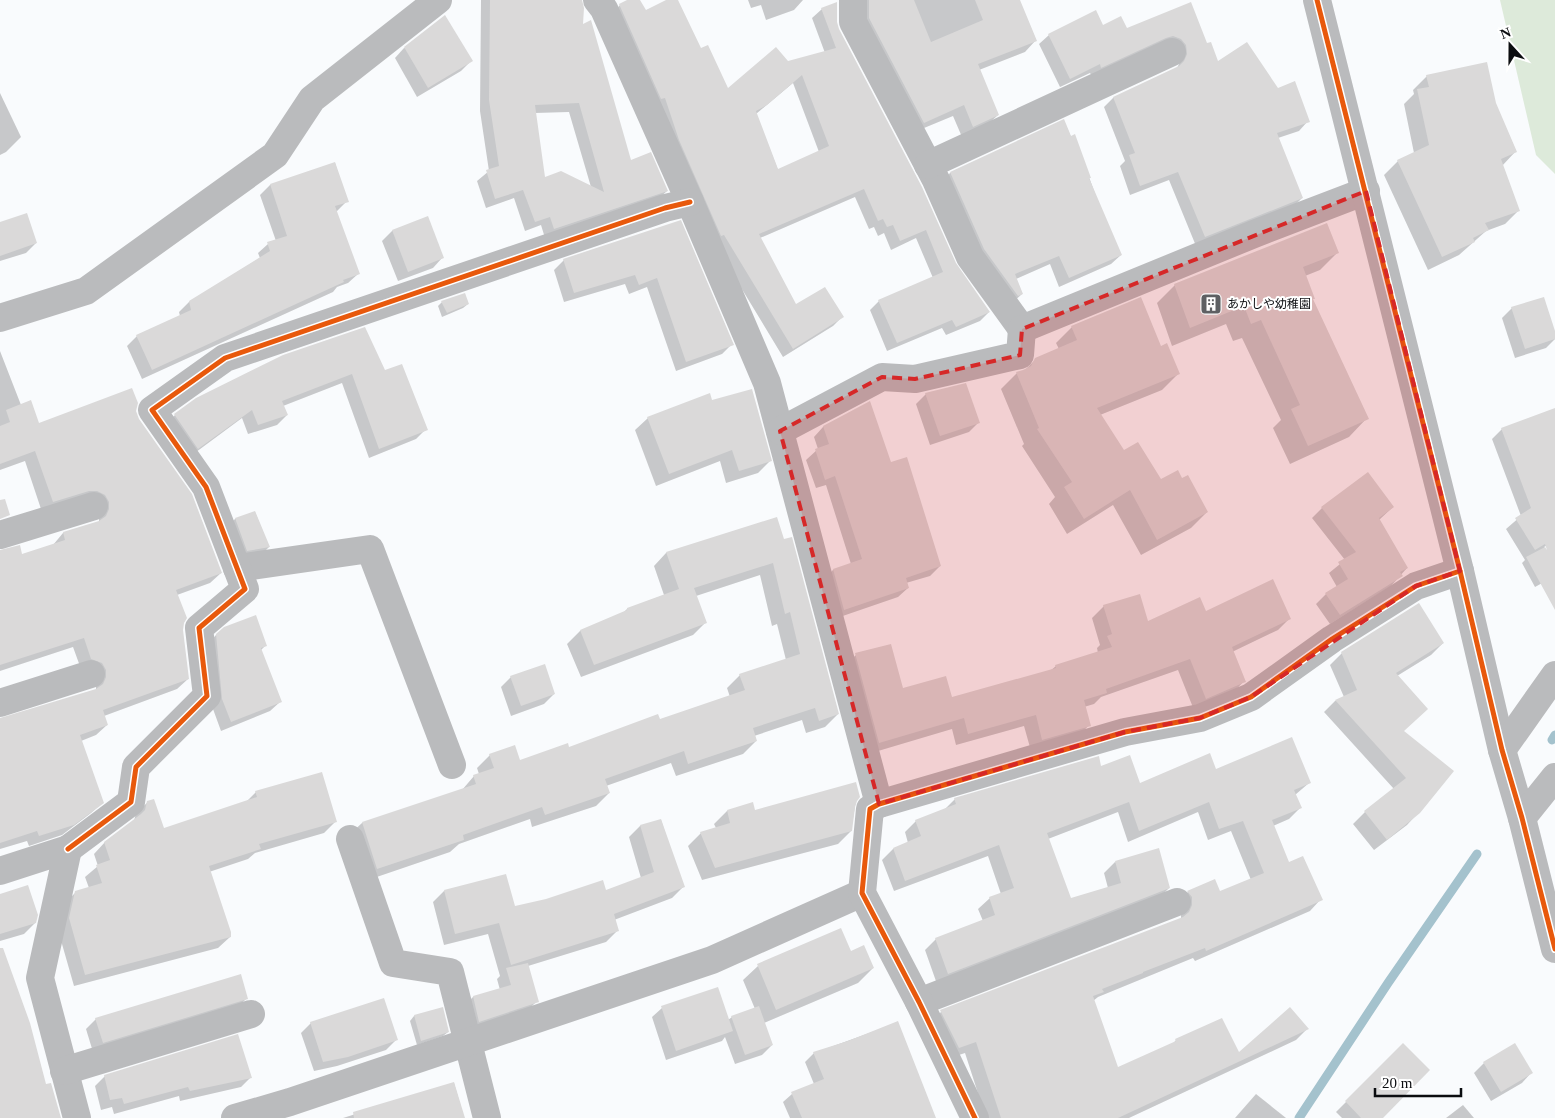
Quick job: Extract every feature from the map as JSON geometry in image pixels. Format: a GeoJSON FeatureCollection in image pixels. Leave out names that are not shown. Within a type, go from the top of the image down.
{"type":"FeatureCollection","features":[{"type":"Feature","properties":{"kind":"street"},"geometry":{"type":"LineString","coordinates":[[0,318],[86,291],[275,155],[312,99],[438,0]]}},
{"type":"Feature","properties":{"kind":"street"},"geometry":{"type":"LineString","coordinates":[[597,0],[604,9],[690,202],[767,383],[879,804]]}},
{"type":"Feature","properties":{"kind":"street"},"geometry":{"type":"LineString","coordinates":[[780,431],[882,377],[915,379],[1020,354],[1022,329],[970,257],[928,165],[854,22],[853,0]]}},
{"type":"Feature","properties":{"kind":"street"},"geometry":{"type":"LineString","coordinates":[[1318,0],[1460,571],[1502,750],[1522,818],[1555,949]]}},
{"type":"Feature","properties":{"kind":"street"},"geometry":{"type":"LineString","coordinates":[[928,165],[1172,52]]}},
{"type":"Feature","properties":{"kind":"street"},"geometry":{"type":"LineString","coordinates":[[1022,329],[1254,234],[1366,191]]}},
{"type":"Feature","properties":{"kind":"street"},"geometry":{"type":"LineString","coordinates":[[0,872],[68,849],[131,802],[136,767],[208,696],[199,628],[245,589],[206,487],[152,410],[226,358],[656,211],[690,202]]}},
{"type":"Feature","properties":{"kind":"street"},"geometry":{"type":"LineString","coordinates":[[0,535],[94,506]]}},
{"type":"Feature","properties":{"kind":"street"},"geometry":{"type":"LineString","coordinates":[[237,568],[370,548],[452,764]]}},
{"type":"Feature","properties":{"kind":"street"},"geometry":{"type":"LineString","coordinates":[[975,1118],[919,1002],[862,892],[870,809],[879,804],[1125,732],[1200,718],[1251,697],[1332,639],[1416,586],[1460,571]]}},
{"type":"Feature","properties":{"kind":"street"},"geometry":{"type":"LineString","coordinates":[[0,703],[91,674]]}},
{"type":"Feature","properties":{"kind":"street"},"geometry":{"type":"LineString","coordinates":[[1502,750],[1555,675]]}},
{"type":"Feature","properties":{"kind":"street"},"geometry":{"type":"LineString","coordinates":[[1522,818],[1555,777]]}},
{"type":"Feature","properties":{"kind":"street"},"geometry":{"type":"LineString","coordinates":[[350,839],[393,963],[450,972],[487,1118]]}},
{"type":"Feature","properties":{"kind":"street"},"geometry":{"type":"LineString","coordinates":[[68,849],[40,978],[76,1118]]}},
{"type":"Feature","properties":{"kind":"street"},"geometry":{"type":"LineString","coordinates":[[235,1118],[292,1110],[468,1043],[712,960],[862,892]]}},
{"type":"Feature","properties":{"kind":"street"},"geometry":{"type":"LineString","coordinates":[[919,1002],[1177,902]]}},
{"type":"Feature","properties":{"kind":"street"},"geometry":{"type":"LineString","coordinates":[[64,1071],[251,1014]]}},
{"type":"Feature","properties":{"kind":"highlighted area"},"geometry":{"type":"Polygon","coordinates":[[[1366,191],[1460,571],[1416,586],[1251,697],[1200,718],[1125,732],[879,804],[780,431],[882,377],[915,379],[1020,355],[1022,329],[1366,191]]]}},
{"type":"Feature","properties":{"kind":"green space"},"geometry":{"type":"Polygon","coordinates":[[[1500,0],[1555,0],[1555,174],[1536,155],[1500,0]]]}},
{"type":"Feature","properties":{"kind":"building"},"geometry":{"type":"Polygon","coordinates":[[[490,0],[582,0],[584,8],[583,24],[591,20],[631,160],[651,152],[668,191],[554,229],[550,217],[535,222],[523,190],[495,199],[486,170],[499,166],[489,100],[490,0]],[[579,103],[535,105],[545,177],[561,171],[604,192],[579,103]]]}},
{"type":"Feature","properties":{"kind":"building"},"geometry":{"type":"Polygon","coordinates":[[[627,0],[640,0],[646,10],[666,0],[678,0],[701,48],[708,45],[728,88],[776,47],[788,61],[836,48],[821,8],[837,2],[839,29],[922,187],[956,263],[990,312],[956,327],[952,320],[897,343],[878,300],[943,272],[926,230],[900,241],[893,225],[887,227],[883,219],[878,221],[864,189],[759,234],[796,304],[825,287],[844,317],[793,349],[724,235],[721,236],[679,140],[665,98],[661,99],[619,4],[627,0]],[[802,75],[767,105],[756,111],[778,169],[829,146],[802,75]]]}},
{"type":"Feature","properties":{"kind":"building"},"geometry":{"type":"Polygon","coordinates":[[[869,0],[914,0],[931,42],[983,20],[975,0],[1020,0],[1037,41],[978,64],[999,115],[973,127],[964,105],[924,123],[869,18],[869,0]]]}},
{"type":"Feature","properties":{"kind":"building"},"geometry":{"type":"Polygon","coordinates":[[[1191,2],[1207,43],[1211,42],[1218,61],[1247,42],[1278,88],[1295,81],[1310,122],[1277,133],[1303,198],[1205,237],[1178,172],[1140,186],[1129,155],[1135,153],[1113,97],[1179,66],[1187,54],[1186,45],[1181,39],[1173,36],[1166,38],[1101,68],[1100,64],[1070,79],[1048,34],[1096,10],[1103,25],[1121,16],[1127,28],[1191,2]]]}},
{"type":"Feature","properties":{"kind":"building"},"geometry":{"type":"Polygon","coordinates":[[[445,15],[473,61],[428,88],[404,47],[445,15]]]}},
{"type":"Feature","properties":{"kind":"building"},"geometry":{"type":"Polygon","coordinates":[[[1487,62],[1496,103],[1517,152],[1501,159],[1520,211],[1485,223],[1489,230],[1473,238],[1475,242],[1442,257],[1397,160],[1429,145],[1417,89],[1429,87],[1426,75],[1487,62]]]}},
{"type":"Feature","properties":{"kind":"building"},"geometry":{"type":"Polygon","coordinates":[[[1064,119],[1071,136],[1075,134],[1091,178],[1089,178],[1122,255],[1069,278],[1059,256],[1015,274],[1023,294],[1018,296],[984,249],[950,172],[1064,119]]]}},
{"type":"Feature","properties":{"kind":"building"},"geometry":{"type":"Polygon","coordinates":[[[335,162],[349,202],[335,206],[360,274],[343,280],[344,282],[152,370],[136,335],[191,310],[189,301],[270,251],[267,242],[287,236],[270,184],[335,162]]]}},
{"type":"Feature","properties":{"kind":"building"},"geometry":{"type":"Polygon","coordinates":[[[27,213],[37,243],[0,256],[0,222],[27,213]]]}},
{"type":"Feature","properties":{"kind":"building"},"geometry":{"type":"Polygon","coordinates":[[[428,216],[444,258],[408,272],[392,230],[428,216]]]}},
{"type":"Feature","properties":{"kind":"building"},"geometry":{"type":"Polygon","coordinates":[[[681,220],[734,345],[686,362],[657,278],[639,285],[635,275],[574,293],[563,259],[681,220]]]}},
{"type":"Feature","properties":{"kind":"building"},"geometry":{"type":"Polygon","coordinates":[[[1327,223],[1339,253],[1303,267],[1315,299],[1313,299],[1369,419],[1308,446],[1291,409],[1300,405],[1261,320],[1251,324],[1244,306],[1190,328],[1174,284],[1327,223]]]}},
{"type":"Feature","properties":{"kind":"building"},"geometry":{"type":"Polygon","coordinates":[[[465,293],[469,304],[447,313],[441,301],[465,293]]]}},
{"type":"Feature","properties":{"kind":"building"},"geometry":{"type":"Polygon","coordinates":[[[1141,297],[1161,346],[1167,343],[1180,374],[1097,408],[1124,450],[1138,442],[1161,479],[1178,470],[1182,478],[1188,475],[1208,512],[1157,540],[1130,490],[1084,519],[1064,487],[1072,482],[1037,429],[1039,428],[1016,372],[1031,366],[1035,358],[1077,340],[1071,326],[1141,297]]]}},
{"type":"Feature","properties":{"kind":"building"},"geometry":{"type":"Polygon","coordinates":[[[1544,297],[1555,331],[1555,339],[1525,349],[1511,307],[1544,297]]]}},
{"type":"Feature","properties":{"kind":"building"},"geometry":{"type":"Polygon","coordinates":[[[365,327],[385,370],[402,364],[428,430],[379,449],[352,374],[282,401],[288,415],[258,425],[252,410],[198,449],[174,414],[196,398],[283,355],[365,327]]]}},
{"type":"Feature","properties":{"kind":"building"},"geometry":{"type":"Polygon","coordinates":[[[966,383],[980,423],[940,436],[925,393],[966,383]]]}},
{"type":"Feature","properties":{"kind":"building"},"geometry":{"type":"Polygon","coordinates":[[[132,388],[138,403],[136,411],[139,419],[192,494],[222,573],[176,590],[187,618],[183,630],[189,679],[103,710],[108,725],[80,735],[104,803],[74,825],[39,836],[37,831],[0,843],[0,718],[96,689],[103,684],[106,670],[102,663],[91,659],[84,638],[0,665],[0,550],[20,545],[22,554],[65,540],[63,532],[99,521],[106,516],[109,502],[105,495],[97,491],[89,491],[53,502],[35,451],[0,464],[0,426],[10,422],[6,410],[31,400],[39,423],[132,388]]]}},
{"type":"Feature","properties":{"kind":"building"},"geometry":{"type":"Polygon","coordinates":[[[752,389],[772,461],[739,471],[732,450],[669,474],[647,417],[710,393],[712,400],[752,389]]]}},
{"type":"Feature","properties":{"kind":"building"},"geometry":{"type":"Polygon","coordinates":[[[870,401],[891,462],[907,457],[941,566],[906,578],[909,588],[844,610],[833,569],[862,559],[835,476],[825,480],[815,449],[829,444],[823,426],[870,401]]]}},
{"type":"Feature","properties":{"kind":"building"},"geometry":{"type":"Polygon","coordinates":[[[1555,408],[1555,610],[1526,557],[1545,547],[1547,550],[1545,544],[1535,550],[1515,518],[1531,508],[1501,428],[1555,408]]]}},
{"type":"Feature","properties":{"kind":"building"},"geometry":{"type":"Polygon","coordinates":[[[1368,472],[1394,507],[1379,518],[1408,568],[1400,572],[1403,576],[1340,615],[1325,593],[1348,579],[1338,562],[1356,552],[1321,507],[1368,472]]]}},
{"type":"Feature","properties":{"kind":"building"},"geometry":{"type":"Polygon","coordinates":[[[5,499],[10,515],[0,519],[0,500],[5,499]]]}},
{"type":"Feature","properties":{"kind":"building"},"geometry":{"type":"Polygon","coordinates":[[[255,511],[270,547],[247,551],[235,518],[255,511]]]}},
{"type":"Feature","properties":{"kind":"building"},"geometry":{"type":"Polygon","coordinates":[[[777,517],[784,539],[792,537],[839,714],[819,721],[815,708],[753,728],[757,741],[688,764],[684,751],[605,779],[610,793],[545,815],[542,807],[463,835],[464,840],[377,869],[362,822],[476,784],[473,775],[494,768],[489,754],[515,745],[520,760],[568,743],[569,747],[658,714],[660,719],[745,690],[739,674],[800,654],[790,612],[785,614],[773,563],[694,588],[707,623],[594,665],[580,630],[627,610],[627,608],[679,589],[666,552],[777,517]]]}},
{"type":"Feature","properties":{"kind":"building"},"geometry":{"type":"Polygon","coordinates":[[[1273,579],[1291,619],[1232,647],[1246,682],[1206,699],[1190,659],[1106,689],[1107,693],[1084,700],[1091,726],[1042,740],[1036,715],[968,734],[964,718],[879,743],[855,653],[891,644],[903,688],[946,676],[952,697],[1056,668],[1055,665],[1112,647],[1107,636],[1112,634],[1103,605],[1140,594],[1148,621],[1200,597],[1206,611],[1273,579]]]}},
{"type":"Feature","properties":{"kind":"building"},"geometry":{"type":"Polygon","coordinates":[[[1419,603],[1444,643],[1396,673],[1428,709],[1404,731],[1454,771],[1420,813],[1387,840],[1364,811],[1406,778],[1335,700],[1357,690],[1341,652],[1419,603]]]}},
{"type":"Feature","properties":{"kind":"building"},"geometry":{"type":"Polygon","coordinates":[[[256,615],[267,646],[261,648],[282,702],[231,722],[222,699],[216,634],[224,627],[256,615]]]}},
{"type":"Feature","properties":{"kind":"building"},"geometry":{"type":"Polygon","coordinates":[[[545,664],[555,694],[521,706],[510,676],[545,664]]]}},
{"type":"Feature","properties":{"kind":"building"},"geometry":{"type":"Polygon","coordinates":[[[1292,737],[1311,783],[1294,790],[1302,808],[1272,820],[1289,862],[1303,856],[1323,900],[1206,951],[1205,948],[1102,989],[1104,992],[1093,996],[1118,1067],[1222,1018],[1239,1052],[1290,1007],[1309,1029],[1118,1118],[1001,1118],[976,1042],[959,1048],[940,1010],[1183,917],[1189,912],[1192,905],[1192,897],[1187,891],[1215,879],[1220,891],[1264,873],[1243,821],[1219,829],[1209,802],[1139,831],[1129,802],[1047,833],[1071,898],[1121,883],[1115,861],[1159,848],[1170,888],[948,974],[935,938],[995,915],[989,897],[1014,888],[999,845],[905,881],[893,848],[921,836],[915,820],[956,804],[954,798],[1099,756],[1101,766],[1130,755],[1140,783],[1210,753],[1216,769],[1292,737]]]}},
{"type":"Feature","properties":{"kind":"building"},"geometry":{"type":"Polygon","coordinates":[[[322,772],[337,822],[259,844],[261,849],[209,866],[231,937],[85,975],[69,918],[75,891],[102,883],[96,865],[110,860],[104,842],[141,814],[145,810],[147,801],[154,799],[164,828],[257,797],[255,791],[322,772]]]}},
{"type":"Feature","properties":{"kind":"building"},"geometry":{"type":"Polygon","coordinates":[[[856,782],[860,797],[855,807],[852,831],[715,868],[700,832],[730,823],[727,810],[753,802],[755,810],[856,782]]]}},
{"type":"Feature","properties":{"kind":"building"},"geometry":{"type":"Polygon","coordinates":[[[661,819],[685,887],[614,914],[619,931],[511,965],[499,923],[455,934],[444,890],[506,874],[515,906],[546,899],[603,880],[606,890],[654,872],[640,825],[661,819]]]}},
{"type":"Feature","properties":{"kind":"building"},"geometry":{"type":"Polygon","coordinates":[[[28,885],[38,915],[36,923],[0,934],[0,894],[28,885]]]}},
{"type":"Feature","properties":{"kind":"building"},"geometry":{"type":"Polygon","coordinates":[[[841,928],[851,951],[864,945],[874,968],[776,1010],[757,964],[841,928]]]}},
{"type":"Feature","properties":{"kind":"building"},"geometry":{"type":"Polygon","coordinates":[[[0,948],[3,948],[30,1023],[46,1084],[51,1083],[61,1118],[0,1118],[0,948]]]}},
{"type":"Feature","properties":{"kind":"building"},"geometry":{"type":"Polygon","coordinates":[[[528,963],[539,1002],[479,1022],[473,996],[511,985],[506,968],[528,963]]]}},
{"type":"Feature","properties":{"kind":"building"},"geometry":{"type":"Polygon","coordinates":[[[241,974],[248,999],[103,1043],[95,1018],[241,974]]]}},
{"type":"Feature","properties":{"kind":"building"},"geometry":{"type":"Polygon","coordinates":[[[718,987],[733,1031],[676,1051],[661,1006],[718,987]]]}},
{"type":"Feature","properties":{"kind":"building"},"geometry":{"type":"Polygon","coordinates":[[[384,998],[398,1040],[348,1057],[323,1062],[310,1022],[384,998]]]}},
{"type":"Feature","properties":{"kind":"building"},"geometry":{"type":"Polygon","coordinates":[[[759,1006],[773,1045],[745,1055],[731,1016],[759,1006]]]}},
{"type":"Feature","properties":{"kind":"building"},"geometry":{"type":"Polygon","coordinates":[[[443,1007],[449,1032],[421,1041],[414,1015],[443,1007]]]}},
{"type":"Feature","properties":{"kind":"building"},"geometry":{"type":"Polygon","coordinates":[[[898,1021],[936,1118],[802,1118],[791,1092],[824,1079],[813,1052],[848,1041],[898,1021]]]}},
{"type":"Feature","properties":{"kind":"building"},"geometry":{"type":"Polygon","coordinates":[[[238,1034],[252,1078],[190,1091],[188,1087],[124,1104],[122,1098],[110,1100],[104,1075],[238,1034]]]}},
{"type":"Feature","properties":{"kind":"building"},"geometry":{"type":"Polygon","coordinates":[[[1403,1043],[1430,1070],[1383,1118],[1361,1118],[1345,1101],[1403,1043]]]}},
{"type":"Feature","properties":{"kind":"building"},"geometry":{"type":"Polygon","coordinates":[[[1515,1043],[1533,1073],[1501,1092],[1483,1062],[1515,1043]]]}},
{"type":"Feature","properties":{"kind":"building"},"geometry":{"type":"Polygon","coordinates":[[[454,1082],[465,1118],[354,1118],[353,1112],[454,1082]]]}},
{"type":"Feature","properties":{"kind":"waterway"},"geometry":{"type":"LineString","coordinates":[[1552,740],[1555,735]]}},
{"type":"Feature","properties":{"kind":"waterway"},"geometry":{"type":"LineString","coordinates":[[1299,1118],[1388,983],[1477,854]]}},
{"type":"Feature","properties":{"kind":"cycle path"},"geometry":{"type":"LineString","coordinates":[[1317,0],[1460,571],[1502,750],[1522,818],[1555,949]]}},
{"type":"Feature","properties":{"kind":"cycle path"},"geometry":{"type":"LineString","coordinates":[[68,849],[131,802],[136,767],[207,696],[199,628],[245,589],[206,487],[152,410],[225,358],[665,208],[690,202]]}},
{"type":"Feature","properties":{"kind":"cycle path"},"geometry":{"type":"LineString","coordinates":[[975,1118],[919,1002],[862,893],[870,809],[879,804],[1125,732],[1200,718],[1251,697],[1332,639],[1416,586],[1460,571]]}},
{"type":"Feature","properties":{"kind":"place","name":"あかしや幼稚園"},"geometry":{"type":"Point","coordinates":[1211,304]}}]}
